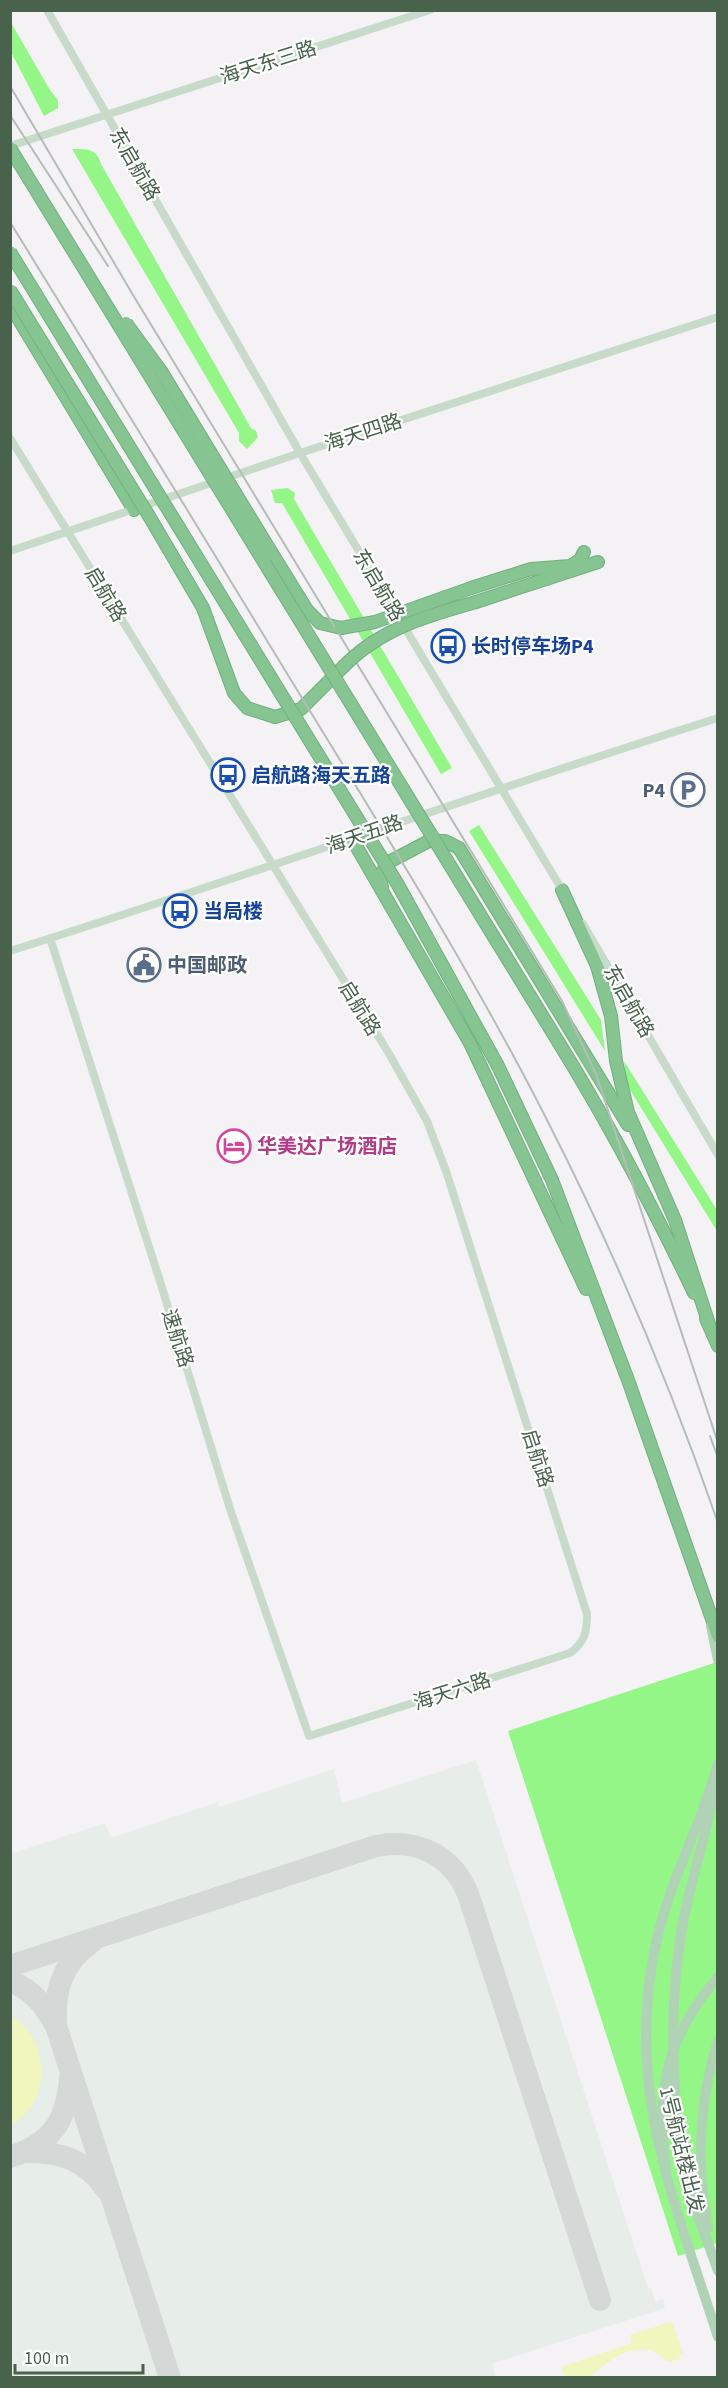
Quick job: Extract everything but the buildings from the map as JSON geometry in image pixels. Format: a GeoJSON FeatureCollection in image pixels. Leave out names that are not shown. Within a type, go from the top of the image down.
{"type":"FeatureCollection","features":[{"type":"Feature","properties":{"kind":"highway"},"geometry":{"type":"LineString","coordinates":[[10,147],[592,1097],[659,1220],[709,1324]]}},
{"type":"Feature","properties":{"kind":"highway"},"geometry":{"type":"LineString","coordinates":[[10,252],[397,883],[498,1066],[552,1180],[628,1380],[717,1636]]}},
{"type":"Feature","properties":{"kind":"highway"},"geometry":{"type":"LineString","coordinates":[[93,283],[124,320],[161,372],[307,610],[320,623],[341,628],[375,622],[531,569],[570,566],[580,560],[584,552]]}},
{"type":"Feature","properties":{"kind":"highway"},"geometry":{"type":"LineString","coordinates":[[10,290],[203,608],[234,693],[247,708],[275,717],[301,709],[362,648],[394,629],[598,562]]}},
{"type":"Feature","properties":{"kind":"highway"},"geometry":{"type":"LineString","coordinates":[[10,305],[134,510]]}},
{"type":"Feature","properties":{"kind":"highway"},"geometry":{"type":"LineString","coordinates":[[352,839],[470,1043],[628,1380]]}},
{"type":"Feature","properties":{"kind":"highway"},"geometry":{"type":"LineString","coordinates":[[384,894],[380,877],[387,863],[429,841],[445,841],[459,848],[640,1143]]}},
{"type":"Feature","properties":{"kind":"highway"},"geometry":{"type":"LineString","coordinates":[[562,890],[597,966],[604,989],[621,1085],[640,1143],[675,1220],[717,1346]]}},
{"type":"Feature","properties":{"kind":"main road"},"geometry":{"type":"LineString","coordinates":[[708,1605],[717,1660]]}},
{"type":"Feature","properties":{"kind":"main road","name":"1号航站楼出发"},"geometry":{"type":"LineString","coordinates":[[717,1763],[674,1879],[657,1939],[647,1992],[644,2039],[646,2083],[653,2125],[717,2337]]}},
{"type":"Feature","properties":{"kind":"main road"},"geometry":{"type":"LineString","coordinates":[[716,2266],[691,2192],[678,2130],[674,2020],[681,1935],[717,1772]]}},
{"type":"Feature","properties":{"kind":"main road"},"geometry":{"type":"LineString","coordinates":[[666,2169],[660,2111],[666,2068],[687,2019],[717,1977]]}},
{"type":"Feature","properties":{"kind":"main road"},"geometry":{"type":"LineString","coordinates":[[716,2266],[702,2182],[701,2139],[702,2115],[717,2041]]}},
{"type":"Feature","properties":{"kind":"street","name":"东启航路"},"geometry":{"type":"LineString","coordinates":[[47,10],[300,453],[615,976],[717,1155]]}},
{"type":"Feature","properties":{"kind":"street","name":"海天东三路"},"geometry":{"type":"LineString","coordinates":[[10,147],[430,10]]}},
{"type":"Feature","properties":{"kind":"street","name":"海天四路"},"geometry":{"type":"LineString","coordinates":[[10,551],[300,453],[717,317]]}},
{"type":"Feature","properties":{"kind":"street","name":"启航路"},"geometry":{"type":"LineString","coordinates":[[10,438],[427,1121],[447,1174],[587,1614],[587,1634]]}},
{"type":"Feature","properties":{"kind":"street","name":"海天五路"},"geometry":{"type":"LineString","coordinates":[[10,951],[273,866],[500,787],[717,718]]}},
{"type":"Feature","properties":{"kind":"street","name":"速航路"},"geometry":{"type":"LineString","coordinates":[[50,939],[159,1278],[231,1512],[309,1736]]}},
{"type":"Feature","properties":{"kind":"street","name":"海天六路"},"geometry":{"type":"LineString","coordinates":[[309,1736],[570,1653],[579,1646],[587,1634]]}},
{"type":"Feature","properties":{"kind":"shaded area"},"geometry":{"type":"Polygon","coordinates":[[[10,21],[58,100],[58,108],[44,116],[11,52],[10,21]]]}},
{"type":"Feature","properties":{"kind":"shaded area"},"geometry":{"type":"Polygon","coordinates":[[[72,149],[90,150],[97,155],[251,428],[256,431],[258,437],[247,449],[239,441],[239,433],[72,149]]]}},
{"type":"Feature","properties":{"kind":"shaded area"},"geometry":{"type":"Polygon","coordinates":[[[288,488],[295,493],[294,499],[452,768],[441,774],[282,503],[275,503],[271,490],[288,488]]]}},
{"type":"Feature","properties":{"kind":"shaded area"},"geometry":{"type":"Polygon","coordinates":[[[479,825],[601,1020],[605,1051],[469,831],[479,825]]]}},
{"type":"Feature","properties":{"kind":"shaded area"},"geometry":{"type":"Polygon","coordinates":[[[624,1061],[717,1210],[717,1231],[627,1085],[624,1061]]]}},
{"type":"Feature","properties":{"kind":"shaded area"},"geometry":{"type":"Polygon","coordinates":[[[717,1662],[717,2243],[678,2256],[508,1731],[717,1662]]]}},
{"type":"Feature","properties":{"kind":"shaded area"},"geometry":{"type":"Polygon","coordinates":[[[476,1760],[648,2288],[651,2287],[655,2302],[663,2299],[665,2308],[492,2364],[496,2377],[11,2377],[10,1854],[105,1823],[111,1838],[218,1802],[220,1807],[334,1769],[342,1803],[476,1760]]]}},
{"type":"Feature","properties":{"kind":"shaded area"},"geometry":{"type":"Polygon","coordinates":[[[11,2017],[24,2026],[34,2039],[41,2071],[40,2087],[34,2102],[24,2115],[11,2124],[11,2017]]]}},
{"type":"Feature","properties":{"kind":"shaded area"},"geometry":{"type":"Polygon","coordinates":[[[670,2322],[673,2324],[683,2354],[679,2355],[680,2359],[669,2362],[652,2351],[633,2350],[617,2356],[591,2377],[565,2377],[561,2367],[632,2343],[630,2335],[670,2322]]]}},
{"type":"Feature","properties":{"kind":"taxiway"},"geometry":{"type":"LineString","coordinates":[[10,1966],[376,1846],[405,1845],[431,1852],[453,1869],[468,1894],[600,2300]]}},
{"type":"Feature","properties":{"kind":"taxiway"},"geometry":{"type":"LineString","coordinates":[[56,2025],[57,2000],[62,1978],[73,1959],[92,1942]]}},
{"type":"Feature","properties":{"kind":"taxiway"},"geometry":{"type":"LineString","coordinates":[[10,1981],[38,1999],[56,2026],[170,2378]]}},
{"type":"Feature","properties":{"kind":"taxiway"},"geometry":{"type":"LineString","coordinates":[[10,2157],[37,2145],[54,2129],[65,2107],[70,2079]]}},
{"type":"Feature","properties":{"kind":"taxiway"},"geometry":{"type":"LineString","coordinates":[[25,2152],[49,2153],[71,2159],[89,2171],[106,2189]]}},
{"type":"Feature","properties":{"kind":"railway"},"geometry":{"type":"LineString","coordinates":[[10,86],[133,295],[562,1001],[596,1074],[718,1443]]}},
{"type":"Feature","properties":{"kind":"railway"},"geometry":{"type":"LineString","coordinates":[[10,115],[108,266]]}},
{"type":"Feature","properties":{"kind":"railway"},"geometry":{"type":"LineString","coordinates":[[10,222],[390,842],[517,1062],[571,1167],[617,1267],[660,1368],[718,1523]]}},
{"type":"Feature","properties":{"kind":"railway"},"geometry":{"type":"LineString","coordinates":[[710,1436],[718,1458]]}},
{"type":"Feature","properties":{"kind":"place","name":"长时停车场P4"},"geometry":{"type":"Point","coordinates":[448,646]}},
{"type":"Feature","properties":{"kind":"place","name":"启航路海天五路"},"geometry":{"type":"Point","coordinates":[228,775]}},
{"type":"Feature","properties":{"kind":"place","name":"P4"},"geometry":{"type":"Point","coordinates":[688,790]}},
{"type":"Feature","properties":{"kind":"place","name":"当局楼"},"geometry":{"type":"Point","coordinates":[180,911]}},
{"type":"Feature","properties":{"kind":"place","name":"中国邮政"},"geometry":{"type":"Point","coordinates":[144,965]}},
{"type":"Feature","properties":{"kind":"place","name":"华美达广场酒店"},"geometry":{"type":"Point","coordinates":[234,1146]}}]}
